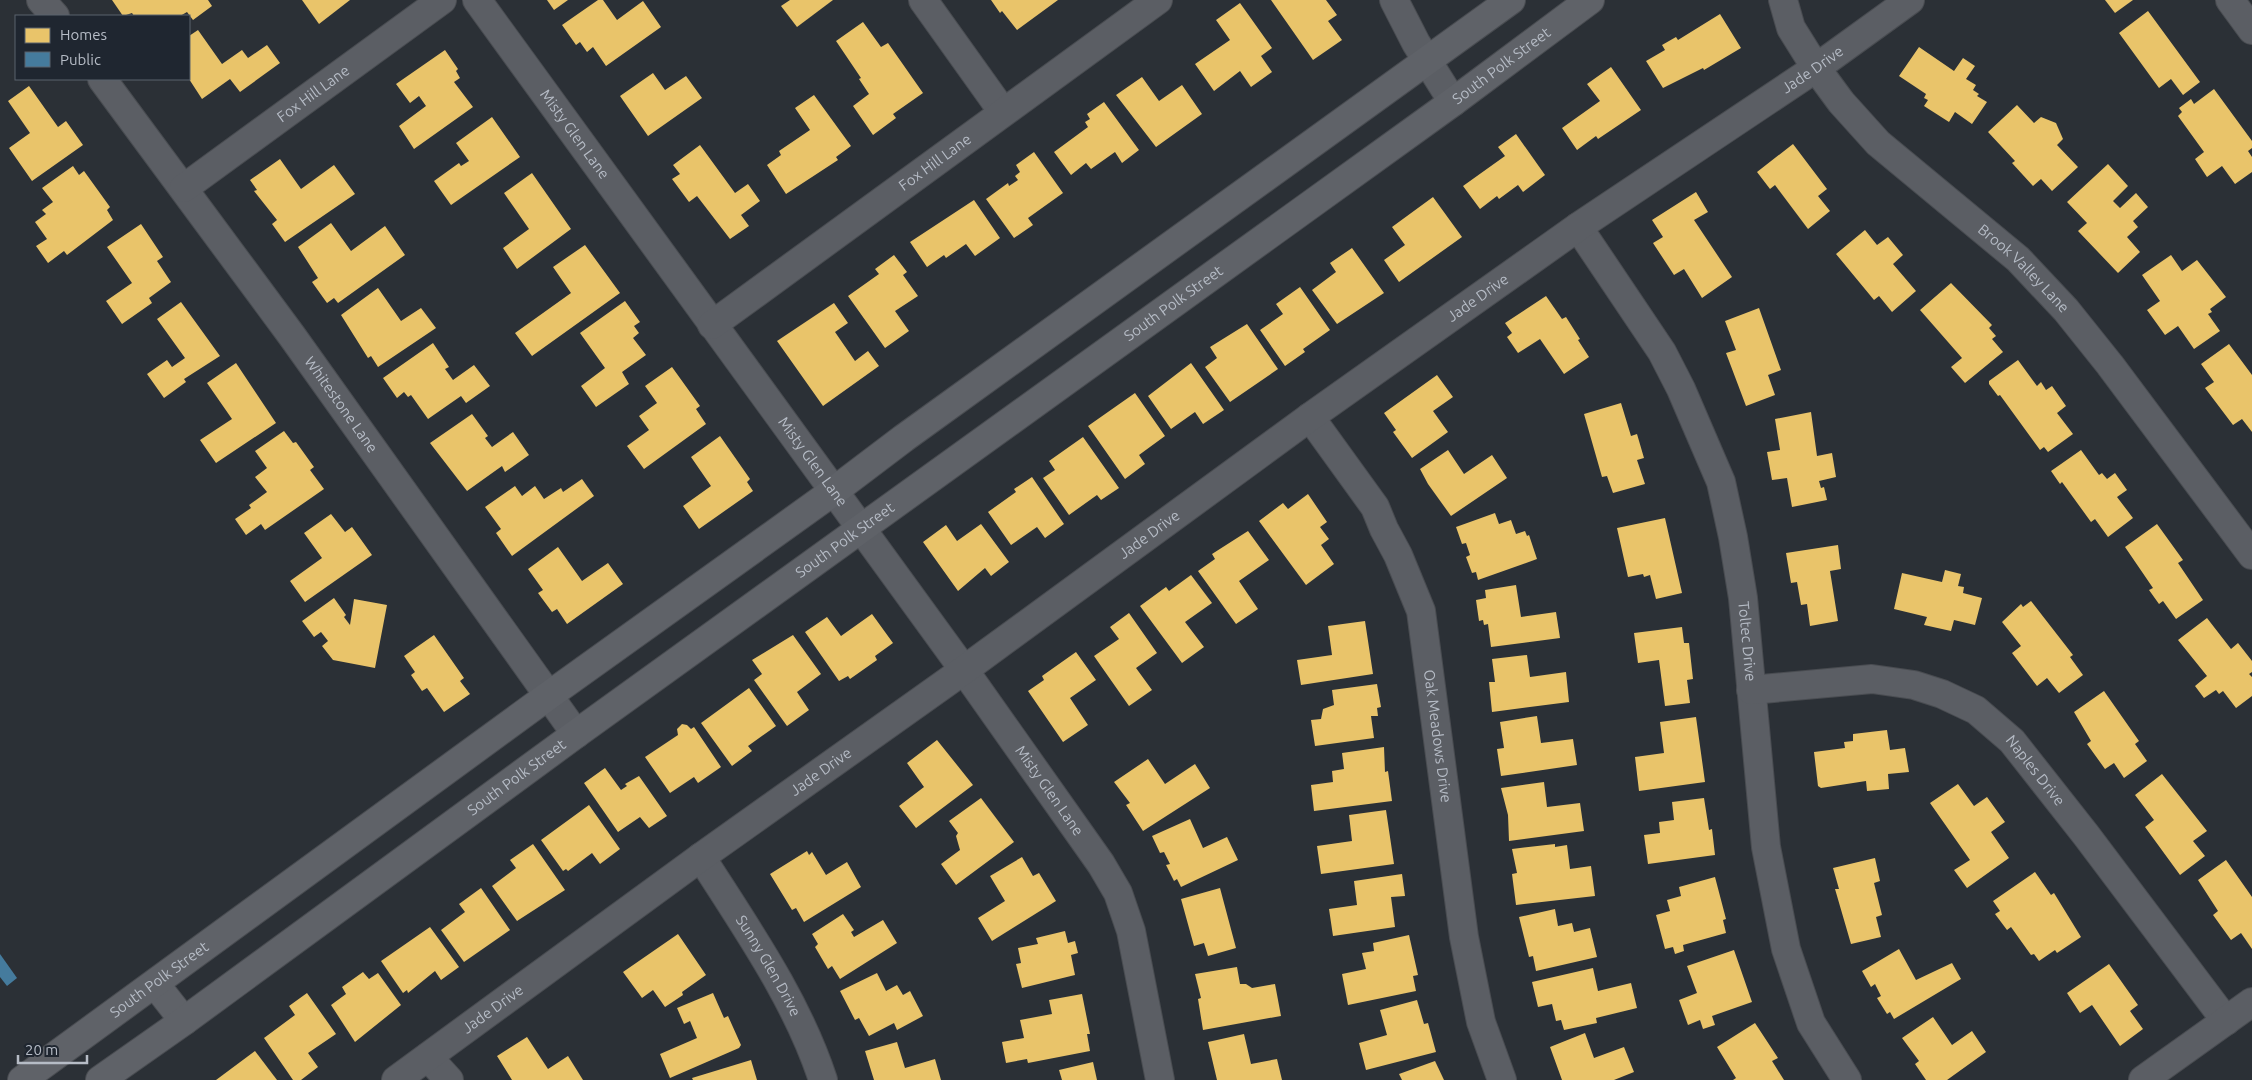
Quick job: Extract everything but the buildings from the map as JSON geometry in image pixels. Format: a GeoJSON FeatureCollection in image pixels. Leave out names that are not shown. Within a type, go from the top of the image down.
{"type":"FeatureCollection","features":[{"type":"Feature","properties":{"kind":"main road","name":"South Polk Street"},"geometry":{"type":"LineString","coordinates":[[22,1080],[548,696],[834,492],[904,438],[1511,0]]}},
{"type":"Feature","properties":{"kind":"main road","name":"South Polk Street"},"geometry":{"type":"LineString","coordinates":[[100,1080],[184,1021],[576,734],[1453,102],[1590,0]]}},
{"type":"Feature","properties":{"kind":"main road"},"geometry":{"type":"LineString","coordinates":[[156,984],[184,1021]]}},
{"type":"Feature","properties":{"kind":"street"},"geometry":{"type":"LineString","coordinates":[[41,0],[54,15]]}},
{"type":"Feature","properties":{"kind":"street","name":"Fox Hill Lane"},"geometry":{"type":"LineString","coordinates":[[184,188],[442,0]]}},
{"type":"Feature","properties":{"kind":"street","name":"Misty Glen Lane"},"geometry":{"type":"LineString","coordinates":[[477,0],[964,670],[1101,864],[1118,893],[1131,931],[1160,1080]]}},
{"type":"Feature","properties":{"kind":"street"},"geometry":{"type":"LineString","coordinates":[[923,0],[1003,112]]}},
{"type":"Feature","properties":{"kind":"street","name":"Fox Hill Lane"},"geometry":{"type":"LineString","coordinates":[[712,325],[1158,0]]}},
{"type":"Feature","properties":{"kind":"street"},"geometry":{"type":"LineString","coordinates":[[1394,0],[1453,102]]}},
{"type":"Feature","properties":{"kind":"street","name":"Brook Valley Lane"},"geometry":{"type":"LineString","coordinates":[[1783,0],[1791,28],[1840,102],[1878,143],[2018,259],[2066,310],[2110,365],[2252,555]]}},
{"type":"Feature","properties":{"kind":"street","name":"Jade Drive"},"geometry":{"type":"LineString","coordinates":[[396,1080],[701,857],[964,670],[1310,417],[1578,227],[1816,68],[1910,0]]}},
{"type":"Feature","properties":{"kind":"street"},"geometry":{"type":"LineString","coordinates":[[2230,0],[2252,30]]}},
{"type":"Feature","properties":{"kind":"street","name":"Whitestone Lane"},"geometry":{"type":"LineString","coordinates":[[103,80],[184,188],[576,734]]}},
{"type":"Feature","properties":{"kind":"street","name":"Toltec Drive"},"geometry":{"type":"LineString","coordinates":[[1578,227],[1662,352],[1681,389],[1721,482],[1733,537],[1743,598],[1766,846],[1786,949],[1811,1022],[1846,1080]]}},
{"type":"Feature","properties":{"kind":"street","name":"Oak Meadows Drive"},"geometry":{"type":"LineString","coordinates":[[1310,417],[1376,507],[1421,611],[1464,937],[1482,1022],[1502,1080]]}},
{"type":"Feature","properties":{"kind":"street","name":"Naples Drive"},"geometry":{"type":"LineString","coordinates":[[1751,690],[1872,679],[1914,685],[1942,694],[1976,710],[2012,741],[2086,835],[2226,1021]]}},
{"type":"Feature","properties":{"kind":"street","name":"Sunny Glen Drive"},"geometry":{"type":"LineString","coordinates":[[701,857],[774,973],[816,1058],[823,1080]]}},
{"type":"Feature","properties":{"kind":"street"},"geometry":{"type":"LineString","coordinates":[[2143,1080],[2252,1002]]}},
{"type":"Feature","properties":{"kind":"street"},"geometry":{"type":"LineString","coordinates":[[428,1057],[448,1080]]}}]}
